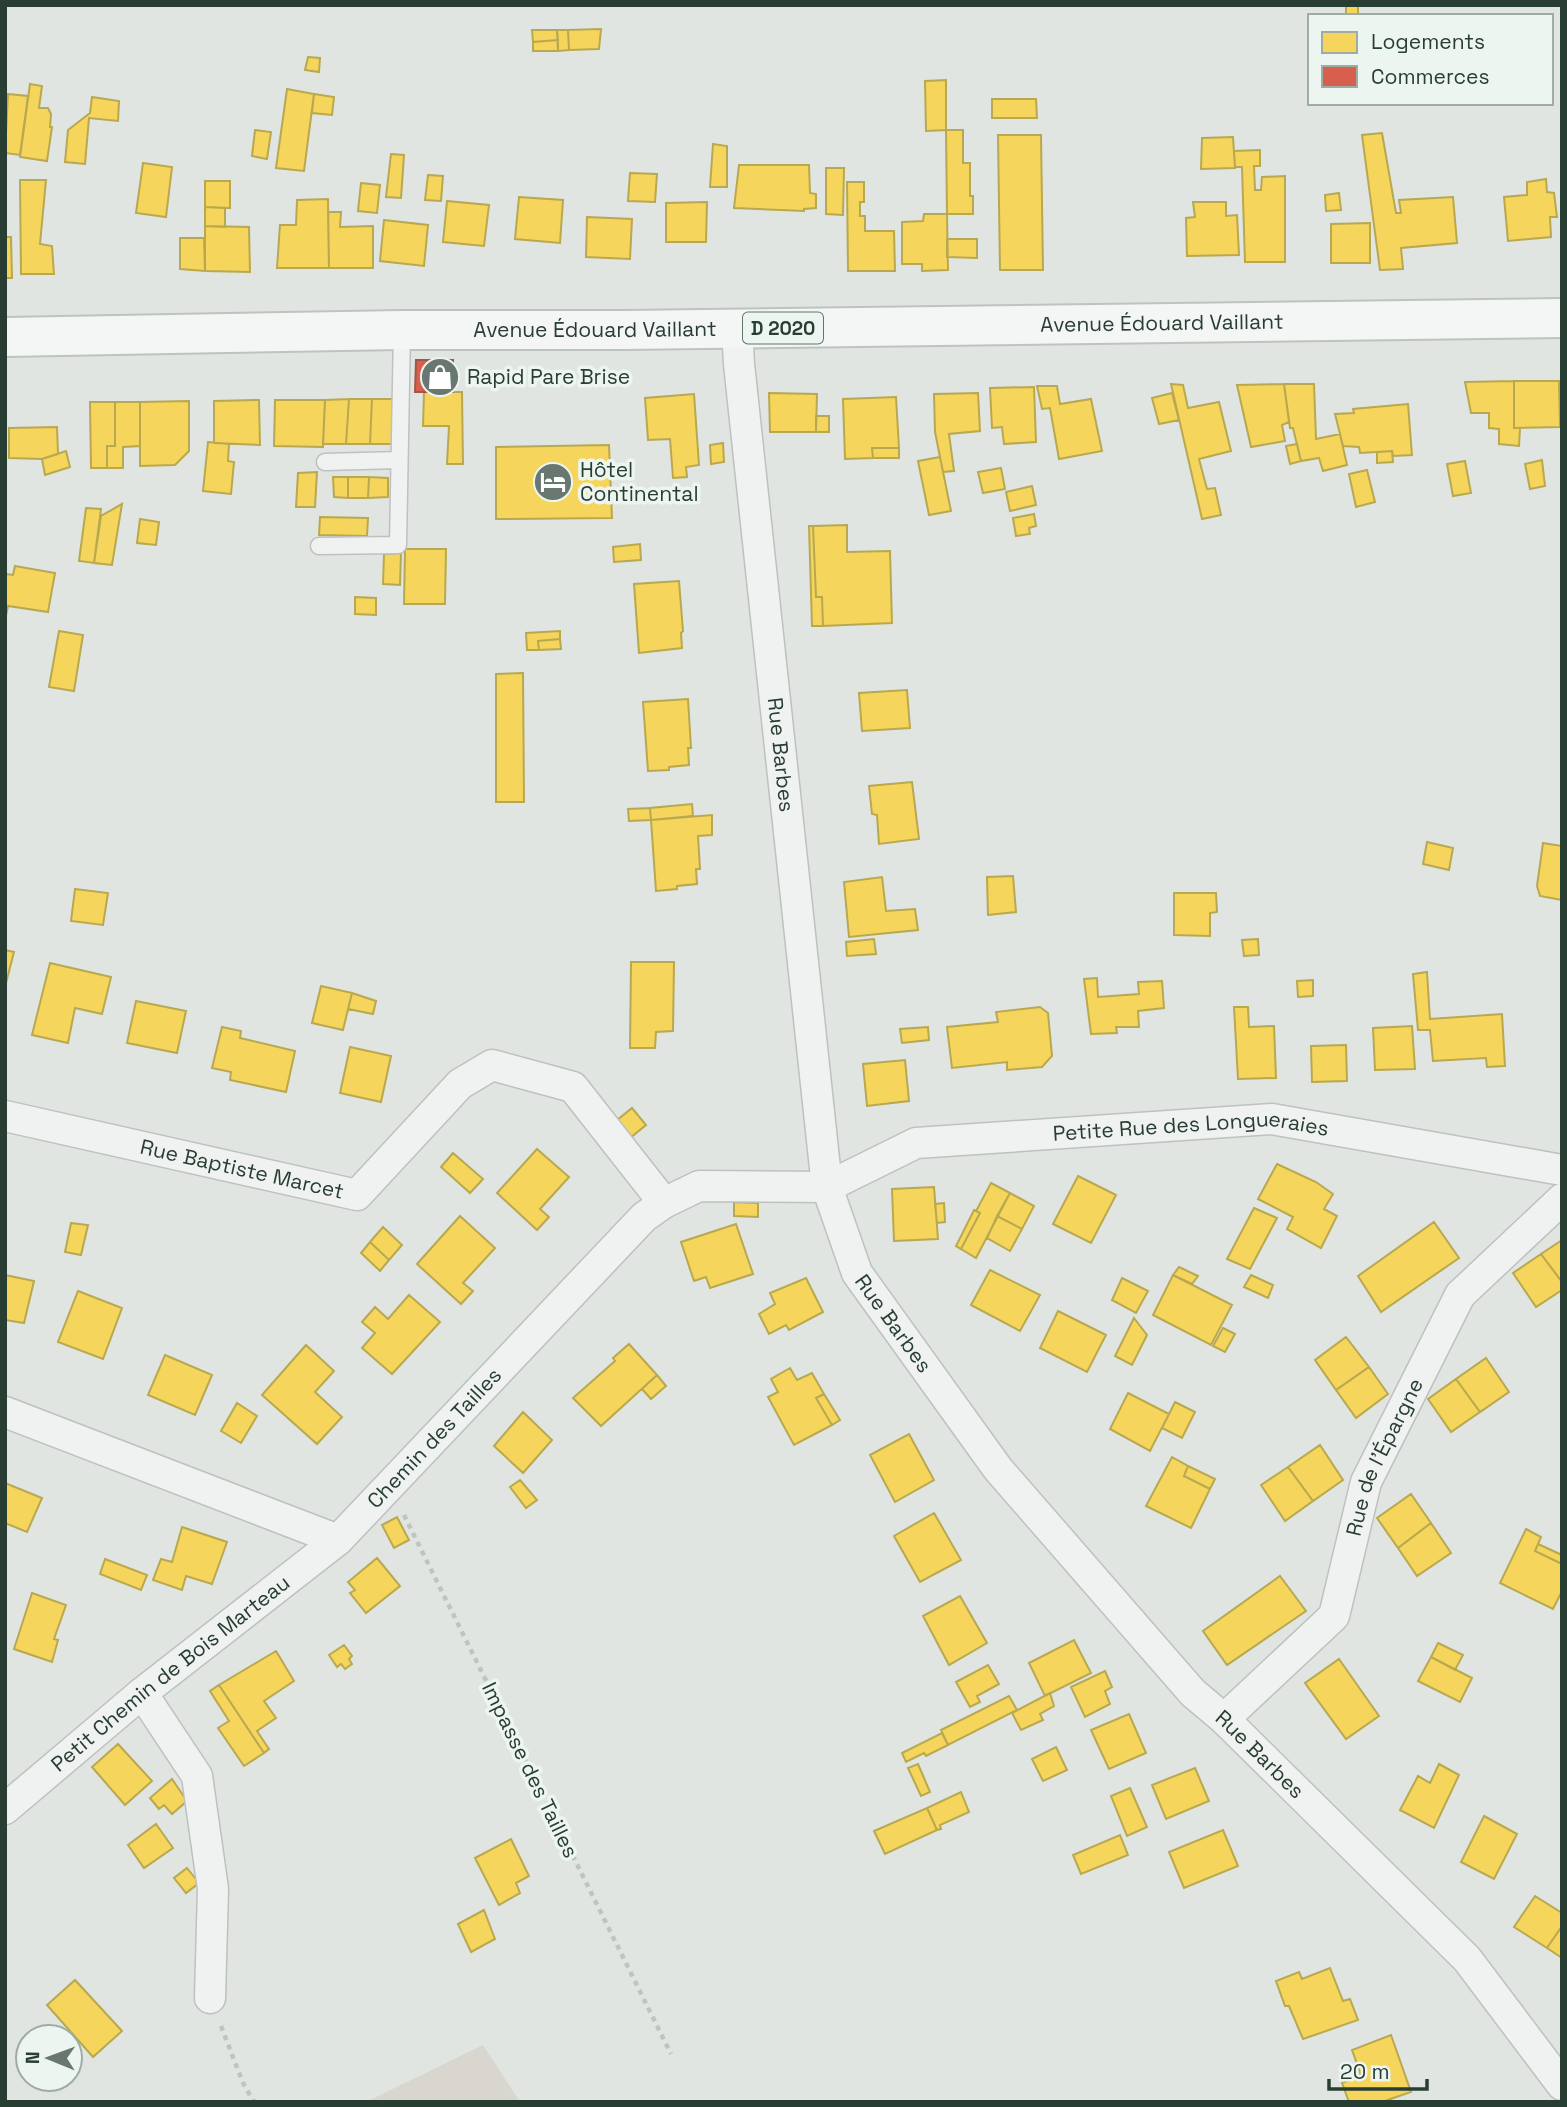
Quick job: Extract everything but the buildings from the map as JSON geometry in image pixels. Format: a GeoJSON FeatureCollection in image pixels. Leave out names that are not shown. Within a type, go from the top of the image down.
{"type":"FeatureCollection","features":[{"type":"Feature","properties":{"kind":"main road","name":"Avenue Édouard Vaillant"},"geometry":{"type":"LineString","coordinates":[[5,337],[402,330],[1562,318]]}},
{"type":"Feature","properties":{"kind":"street","name":"Rue Barbes"},"geometry":{"type":"LineString","coordinates":[[737,328],[740,378],[827,1187],[857,1273],[998,1469],[1193,1693],[1224,1719],[1467,1959],[1562,2085]]}},
{"type":"Feature","properties":{"kind":"street","name":"Rue Baptiste Marcet"},"geometry":{"type":"LineString","coordinates":[[5,1116],[357,1195],[460,1084],[492,1065],[573,1087],[664,1203]]}},
{"type":"Feature","properties":{"kind":"street","name":"Petite Rue des Longueraies"},"geometry":{"type":"LineString","coordinates":[[827,1187],[916,1143],[1272,1119],[1562,1170]]}},
{"type":"Feature","properties":{"kind":"street","name":"Chemin des Tailles"},"geometry":{"type":"LineString","coordinates":[[338,1541],[644,1217],[664,1203],[699,1186],[827,1187]]}},
{"type":"Feature","properties":{"kind":"street","name":"Rue de l'Épargne"},"geometry":{"type":"LineString","coordinates":[[1224,1719],[1334,1616],[1366,1482],[1460,1295],[1562,1199]]}},
{"type":"Feature","properties":{"kind":"street"},"geometry":{"type":"LineString","coordinates":[[5,1412],[338,1541]]}},
{"type":"Feature","properties":{"kind":"street","name":"Petit Chemin de Bois Marteau"},"geometry":{"type":"LineString","coordinates":[[5,1809],[142,1693],[338,1541]]}},
{"type":"Feature","properties":{"kind":"street"},"geometry":{"type":"LineString","coordinates":[[142,1693],[197,1776],[213,1889],[210,1998]]}},
{"type":"Feature","properties":{"kind":"lane"},"geometry":{"type":"LineString","coordinates":[[319,546],[398,545],[402,330]]}},
{"type":"Feature","properties":{"kind":"lane"},"geometry":{"type":"LineString","coordinates":[[325,462],[399,460]]}},
{"type":"Feature","properties":{"kind":"path","name":"Impasse des Tailles"},"geometry":{"type":"LineString","coordinates":[[389,1486],[671,2054]]}},
{"type":"Feature","properties":{"kind":"path"},"geometry":{"type":"LineString","coordinates":[[210,1998],[243,2083],[254,2102]]}},
{"type":"Feature","properties":{"kind":"shaded area"},"geometry":{"type":"Polygon","coordinates":[[[483,2045],[520,2102],[366,2102],[483,2045]]]}},
{"type":"Feature","properties":{"kind":"place","name":"Rapid Pare Brise"},"geometry":{"type":"Point","coordinates":[440,377]}},
{"type":"Feature","properties":{"kind":"place","name":"Hôtel Continental"},"geometry":{"type":"Point","coordinates":[553,482]}}]}
